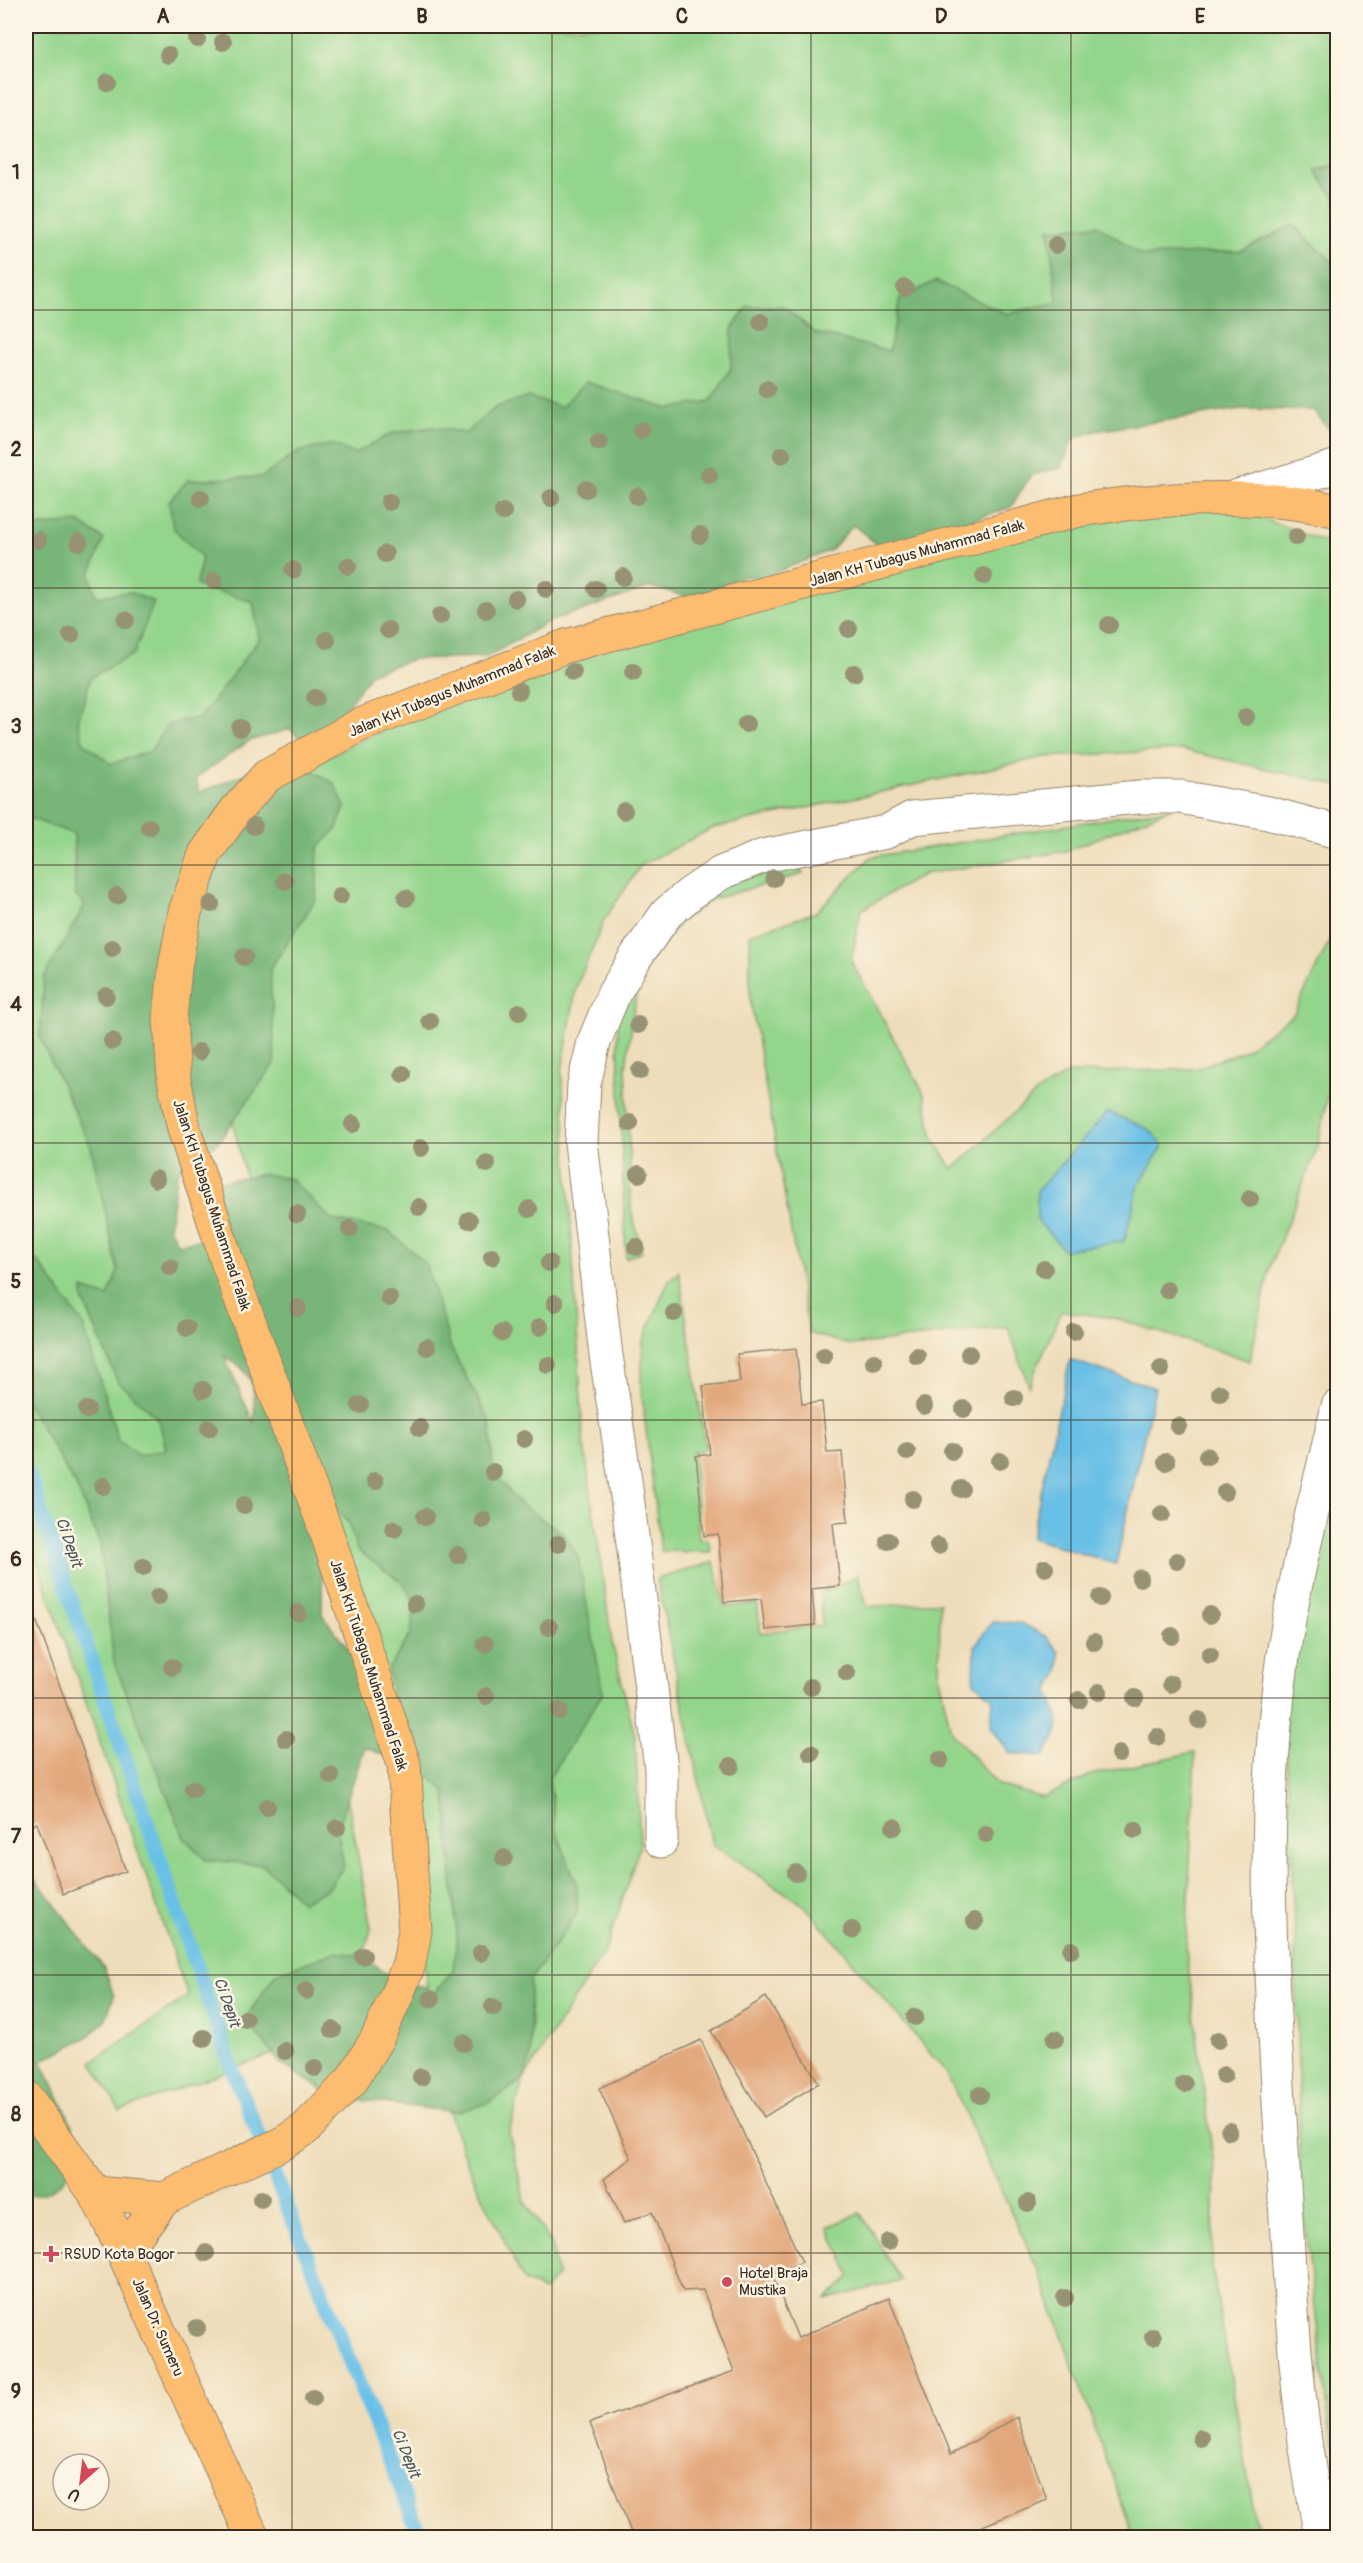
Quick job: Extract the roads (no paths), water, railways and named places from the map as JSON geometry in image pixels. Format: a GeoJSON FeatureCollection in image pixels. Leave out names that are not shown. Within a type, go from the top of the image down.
{"type":"FeatureCollection","features":[{"type":"Feature","properties":{"kind":"main road","name":"Jalan KH Tubagus Muhammad Falak"},"geometry":{"type":"LineString","coordinates":[[124,2251],[164,2199],[283,2143],[305,2129],[351,2081],[378,2037],[409,1964],[415,1931],[404,1764],[326,1531],[228,1261],[184,1129],[174,1079],[170,1019],[175,967],[185,912],[205,854],[237,809],[267,776],[360,725],[566,646],[1079,510],[1138,501],[1228,500],[1286,501],[1338,511]]}},
{"type":"Feature","properties":{"kind":"main road","name":"Jalan Dr. Sumeru"},"geometry":{"type":"LineString","coordinates":[[26,2097],[95,2193],[124,2251],[253,2538]]}},
{"type":"Feature","properties":{"kind":"main road","name":"Jalan KH Tubagus Muhammad Falak"},"geometry":{"type":"LineString","coordinates":[[95,2193],[164,2199]]}},
{"type":"Feature","properties":{"kind":"lane"},"geometry":{"type":"LineString","coordinates":[[1228,500],[1338,466]]}},
{"type":"Feature","properties":{"kind":"lane"},"geometry":{"type":"LineString","coordinates":[[662,1841],[661,1768],[625,1480],[606,1355],[581,1142],[584,1084],[594,1042],[614,993],[637,955],[667,913],[691,892],[721,873],[764,855],[886,832],[912,818],[1139,797],[1180,797],[1268,813],[1338,832]]}},
{"type":"Feature","properties":{"kind":"lane"},"geometry":{"type":"LineString","coordinates":[[1322,2538],[1304,2427],[1292,2303],[1268,1906],[1271,1778],[1282,1664],[1299,1571],[1338,1406]]}},
{"type":"Feature","properties":{"kind":"water"},"geometry":{"type":"Polygon","coordinates":[[[1108,1112],[1149,1129],[1163,1146],[1139,1184],[1124,1241],[1064,1250],[1037,1220],[1037,1191],[1108,1112]]]}},
{"type":"Feature","properties":{"kind":"water"},"geometry":{"type":"Polygon","coordinates":[[[1070,1360],[1155,1388],[1116,1564],[1031,1538],[1070,1360]]]}},
{"type":"Feature","properties":{"kind":"water"},"geometry":{"type":"Polygon","coordinates":[[[992,1622],[1021,1623],[1047,1637],[1059,1652],[1059,1672],[1048,1692],[1056,1711],[1058,1725],[1044,1756],[1009,1753],[991,1726],[993,1699],[974,1682],[975,1646],[992,1622]]]}},
{"type":"Feature","properties":{"kind":"waterway","name":"Ci Depit"},"geometry":{"type":"LineString","coordinates":[[26,1469],[230,2064],[421,2538]]}},
{"type":"Feature","properties":{"kind":"place","name":"RSUD Kota Bogor"},"geometry":{"type":"Point","coordinates":[51,2254]}},
{"type":"Feature","properties":{"kind":"place","name":"Hotel Braja Mustika"},"geometry":{"type":"Point","coordinates":[727,2282]}}]}
